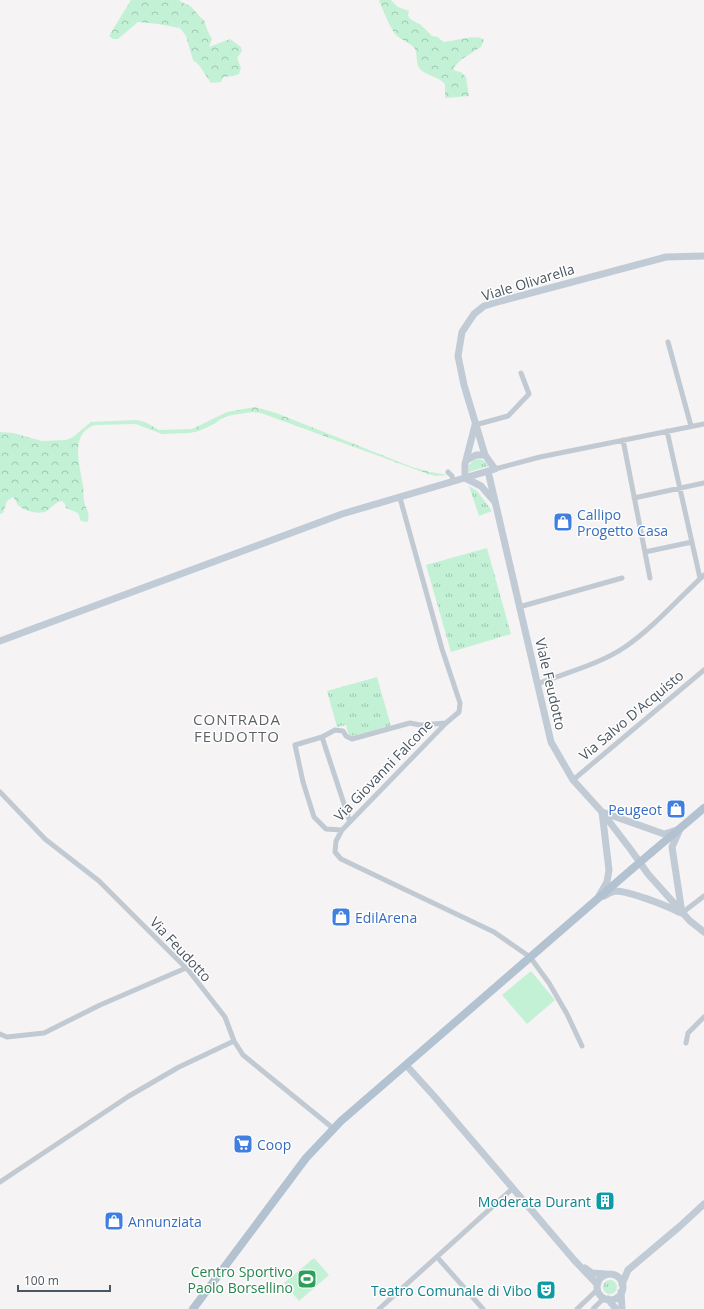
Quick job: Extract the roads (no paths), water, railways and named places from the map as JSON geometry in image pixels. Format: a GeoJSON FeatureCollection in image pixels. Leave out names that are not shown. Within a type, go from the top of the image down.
{"type":"FeatureCollection","features":[{"type":"Feature","properties":{"kind":"main road"},"geometry":{"type":"LineString","coordinates":[[193,1309],[306,1158],[334,1129],[632,868],[704,808]]}},
{"type":"Feature","properties":{"kind":"street","name":"Viale Olivarella"},"geometry":{"type":"LineString","coordinates":[[492,470],[485,455],[475,425],[458,356],[462,332],[474,314],[484,306],[666,257],[704,256]]}},
{"type":"Feature","properties":{"kind":"street"},"geometry":{"type":"LineString","coordinates":[[668,342],[691,426]]}},
{"type":"Feature","properties":{"kind":"street"},"geometry":{"type":"LineString","coordinates":[[475,425],[508,416],[529,394],[521,373]]}},
{"type":"Feature","properties":{"kind":"street"},"geometry":{"type":"LineString","coordinates":[[0,641],[335,517],[481,473],[540,457],[668,430],[704,424]]}},
{"type":"Feature","properties":{"kind":"street","name":"Viale Olivarella"},"geometry":{"type":"LineString","coordinates":[[465,478],[465,464],[475,425]]}},
{"type":"Feature","properties":{"kind":"street"},"geometry":{"type":"LineString","coordinates":[[537,684],[602,659],[624,647],[651,626],[702,576],[692,542],[668,430]]}},
{"type":"Feature","properties":{"kind":"street"},"geometry":{"type":"LineString","coordinates":[[623,440],[650,578]]}},
{"type":"Feature","properties":{"kind":"street"},"geometry":{"type":"LineString","coordinates":[[467,460],[476,455],[485,455]]}},
{"type":"Feature","properties":{"kind":"street","name":"Viale Feudotto"},"geometry":{"type":"LineString","coordinates":[[492,470],[494,497],[551,742],[573,780],[602,812],[648,874],[682,914]]}},
{"type":"Feature","properties":{"kind":"street"},"geometry":{"type":"LineString","coordinates":[[448,472],[454,481]]}},
{"type":"Feature","properties":{"kind":"street"},"geometry":{"type":"LineString","coordinates":[[481,473],[494,497]]}},
{"type":"Feature","properties":{"kind":"street"},"geometry":{"type":"LineString","coordinates":[[465,478],[481,486],[494,497]]}},
{"type":"Feature","properties":{"kind":"street"},"geometry":{"type":"LineString","coordinates":[[634,498],[704,483]]}},
{"type":"Feature","properties":{"kind":"street","name":"Via Giovanni Falcone"},"geometry":{"type":"LineString","coordinates":[[400,498],[442,649],[460,703],[459,712],[446,723],[342,830],[336,841],[335,852],[341,859],[494,932],[530,957]]}},
{"type":"Feature","properties":{"kind":"street"},"geometry":{"type":"LineString","coordinates":[[645,552],[692,542]]}},
{"type":"Feature","properties":{"kind":"street"},"geometry":{"type":"LineString","coordinates":[[519,607],[622,578]]}},
{"type":"Feature","properties":{"kind":"street","name":"Via Salvo D'Acquisto"},"geometry":{"type":"LineString","coordinates":[[573,780],[704,670]]}},
{"type":"Feature","properties":{"kind":"street"},"geometry":{"type":"LineString","coordinates":[[342,830],[326,829],[314,817],[303,782],[295,745],[322,737],[335,730],[343,731],[346,736],[352,739],[410,723],[420,725],[446,723]]}},
{"type":"Feature","properties":{"kind":"street"},"geometry":{"type":"LineString","coordinates":[[322,737],[350,822]]}},
{"type":"Feature","properties":{"kind":"street","name":"Via Feudotto"},"geometry":{"type":"LineString","coordinates":[[0,792],[45,839],[99,881],[186,968],[224,1017],[234,1041],[243,1055],[334,1129]]}},
{"type":"Feature","properties":{"kind":"street"},"geometry":{"type":"LineString","coordinates":[[598,898],[607,882],[609,870],[602,812],[664,834],[680,829]]}},
{"type":"Feature","properties":{"kind":"street"},"geometry":{"type":"LineString","coordinates":[[680,829],[672,847],[682,914]]}},
{"type":"Feature","properties":{"kind":"street"},"geometry":{"type":"LineString","coordinates":[[598,898],[614,891],[624,892],[667,906],[682,914],[704,932]]}},
{"type":"Feature","properties":{"kind":"street"},"geometry":{"type":"LineString","coordinates":[[682,914],[704,896]]}},
{"type":"Feature","properties":{"kind":"street"},"geometry":{"type":"LineString","coordinates":[[530,957],[545,977],[582,1046]]}},
{"type":"Feature","properties":{"kind":"street"},"geometry":{"type":"LineString","coordinates":[[0,1034],[7,1037],[44,1033],[100,1005],[186,968]]}},
{"type":"Feature","properties":{"kind":"street"},"geometry":{"type":"LineString","coordinates":[[686,1043],[688,1033],[704,1017]]}},
{"type":"Feature","properties":{"kind":"street"},"geometry":{"type":"LineString","coordinates":[[0,1182],[129,1096],[179,1067],[234,1041]]}},
{"type":"Feature","properties":{"kind":"street"},"geometry":{"type":"LineString","coordinates":[[406,1065],[512,1189],[559,1241],[597,1287],[600,1295],[616,1309]]}},
{"type":"Feature","properties":{"kind":"street"},"geometry":{"type":"LineString","coordinates":[[379,1309],[512,1189]]}},
{"type":"Feature","properties":{"kind":"street"},"geometry":{"type":"LineString","coordinates":[[622,1309],[622,1284],[628,1270],[704,1204]]}},
{"type":"Feature","properties":{"kind":"street"},"geometry":{"type":"LineString","coordinates":[[437,1257],[483,1309]]}},
{"type":"Feature","properties":{"kind":"street"},"geometry":{"type":"LineString","coordinates":[[575,1261],[592,1273],[609,1274],[619,1278],[622,1284]]}},
{"type":"Feature","properties":{"kind":"street"},"geometry":{"type":"LineString","coordinates":[[577,1309],[597,1287],[602,1277],[628,1270]]}},
{"type":"Feature","properties":{"kind":"street"},"geometry":{"type":"LineString","coordinates":[[593,1309],[606,1299],[616,1298],[621,1292]]}},
{"type":"Feature","properties":{"kind":"place","name":"Callipo Progetto Casa"},"geometry":{"type":"Point","coordinates":[563,522]}},
{"type":"Feature","properties":{"kind":"place","name":"Peugeot"},"geometry":{"type":"Point","coordinates":[676,809]}},
{"type":"Feature","properties":{"kind":"place","name":"EdilArena"},"geometry":{"type":"Point","coordinates":[341,917]}},
{"type":"Feature","properties":{"kind":"place","name":"Coop"},"geometry":{"type":"Point","coordinates":[243,1144]}},
{"type":"Feature","properties":{"kind":"place","name":"Moderata Durant"},"geometry":{"type":"Point","coordinates":[605,1201]}},
{"type":"Feature","properties":{"kind":"place","name":"Annunziata"},"geometry":{"type":"Point","coordinates":[114,1221]}},
{"type":"Feature","properties":{"kind":"place","name":"Centro Sportivo Paolo Borsellino"},"geometry":{"type":"Point","coordinates":[307,1279]}},
{"type":"Feature","properties":{"kind":"place","name":"Teatro Comunale di Vibo"},"geometry":{"type":"Point","coordinates":[546,1290]}},
{"type":"Feature","properties":{"kind":"district","name":"CONTRADA FEUDOTTO"},"geometry":{"type":"Point","coordinates":[237,728]}}]}
